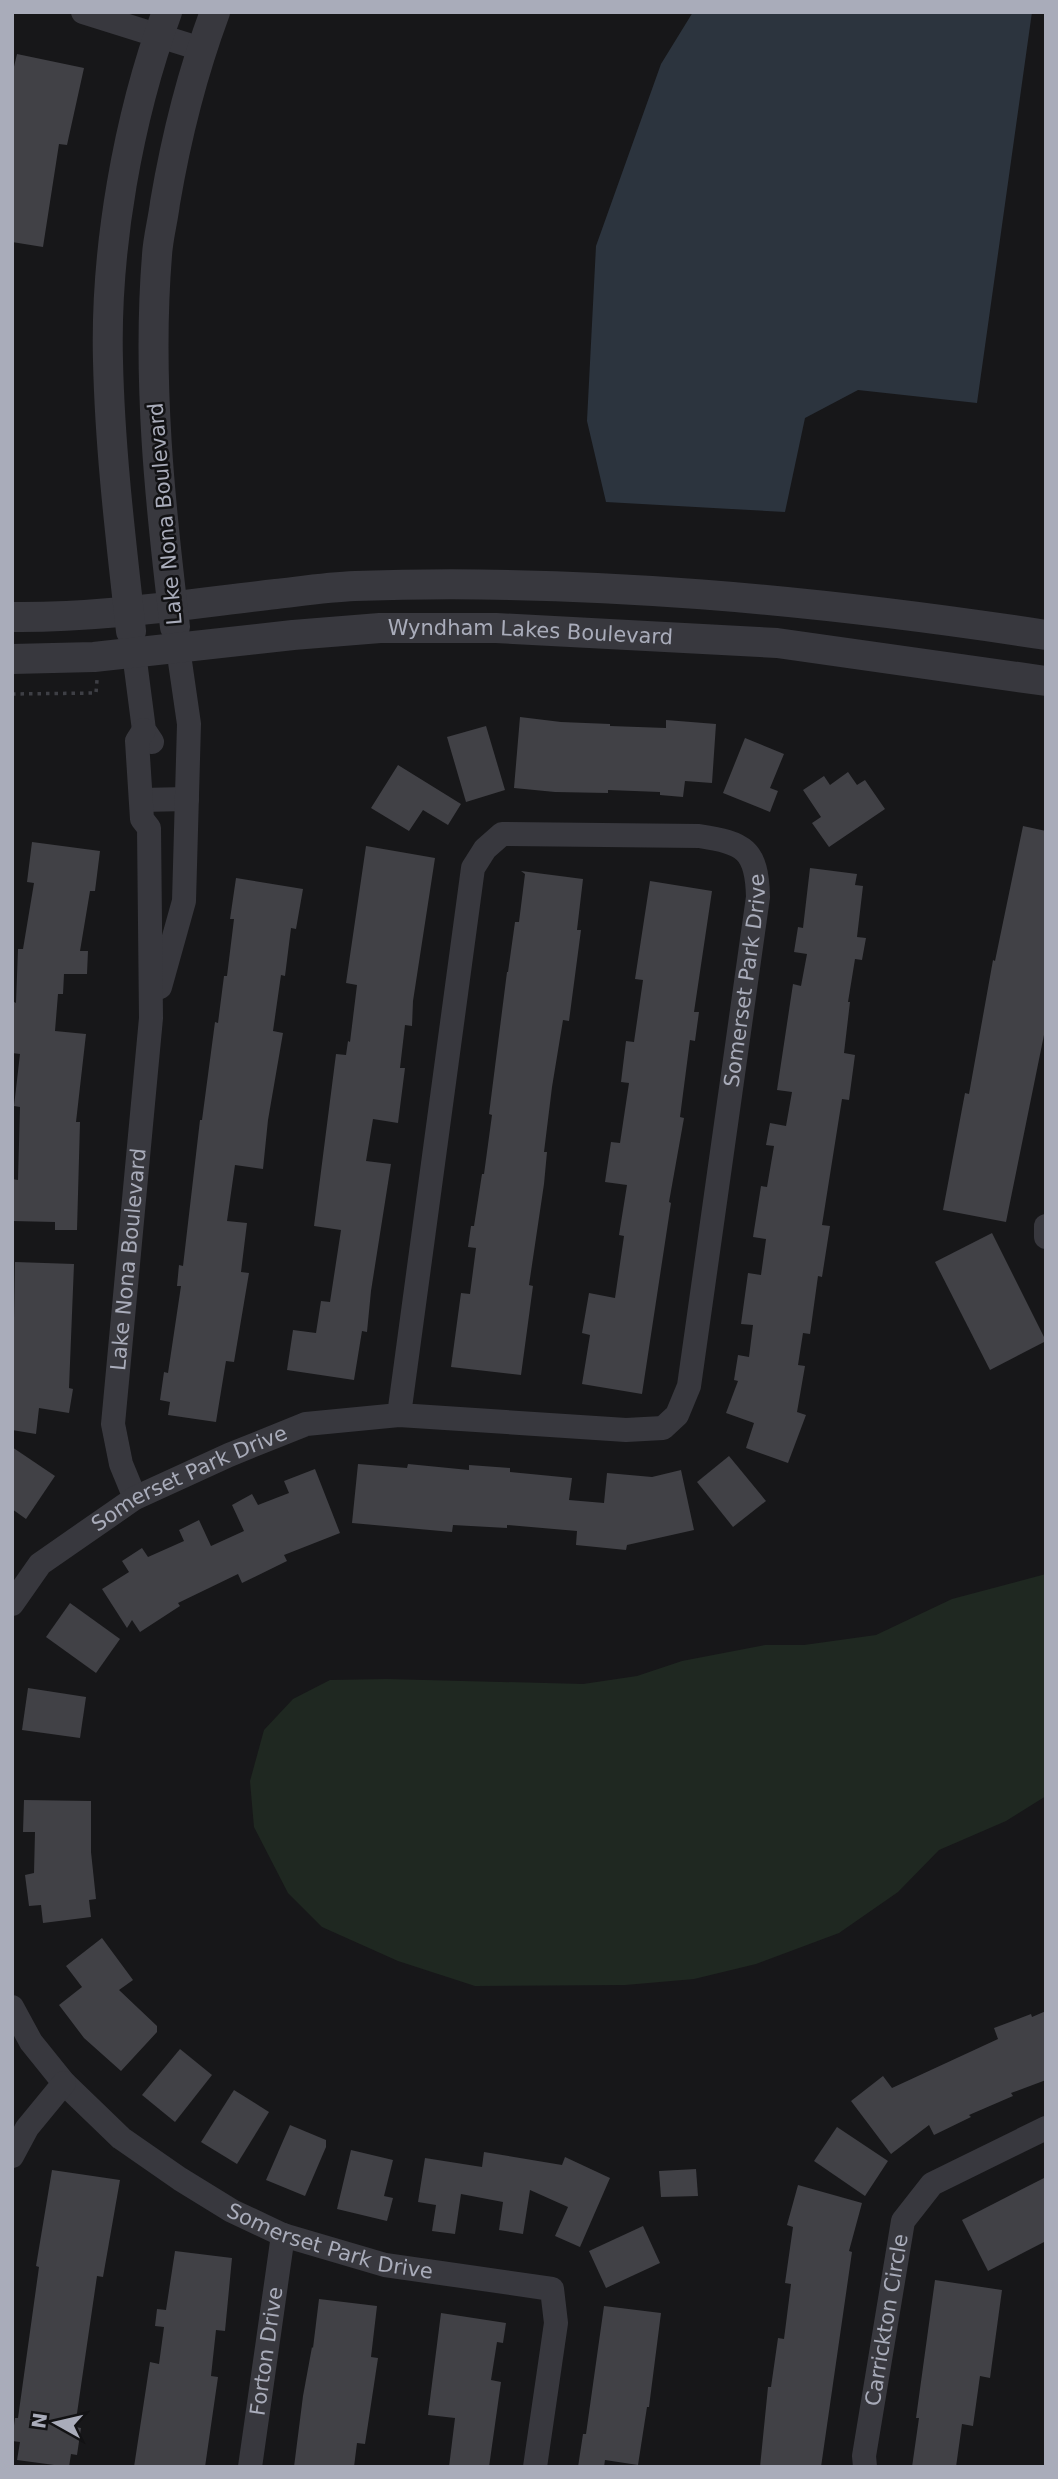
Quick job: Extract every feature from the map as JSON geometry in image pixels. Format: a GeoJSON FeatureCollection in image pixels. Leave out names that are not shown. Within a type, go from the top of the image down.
{"type":"FeatureCollection","features":[{"type":"Feature","properties":{"kind":"street"},"geometry":{"type":"LineString","coordinates":[[83,12],[163,24],[201,49]]}},
{"type":"Feature","properties":{"kind":"street","name":"Lake Nona Boulevard"},"geometry":{"type":"LineString","coordinates":[[151,1018],[184,901],[189,724],[173,607],[159,465],[153,359],[157,253],[174,149],[201,49],[215,12]]}},
{"type":"Feature","properties":{"kind":"street","name":"Lake Nona Boulevard"},"geometry":{"type":"LineString","coordinates":[[135,1498],[121,1464],[113,1424],[151,1018],[149,828],[142,819],[148,799],[137,741],[144,730],[114,468],[108,359],[113,248],[131,140],[163,24]]}},
{"type":"Feature","properties":{"kind":"street","name":"Wyndham Lakes Boulevard"},"geometry":{"type":"LineString","coordinates":[[12,617],[173,607],[351,586],[470,584],[666,592],[786,601],[1045,633]]}},
{"type":"Feature","properties":{"kind":"street","name":"Wyndham Lakes Boulevard"},"geometry":{"type":"LineString","coordinates":[[12,659],[134,653],[380,628],[496,628],[777,643],[1046,681]]}},
{"type":"Feature","properties":{"kind":"street"},"geometry":{"type":"LineString","coordinates":[[148,799],[187,799]]}},
{"type":"Feature","properties":{"kind":"street","name":"Somerset Park Drive"},"geometry":{"type":"LineString","coordinates":[[12,1604],[40,1564],[135,1498],[229,1455],[306,1424],[399,1415],[626,1430],[663,1428],[677,1415],[689,1386],[758,897],[758,874],[749,854],[730,841],[699,836],[502,834],[485,849],[473,867],[399,1415]]}},
{"type":"Feature","properties":{"kind":"street"},"geometry":{"type":"LineString","coordinates":[[1046,1226],[1046,1237]]}},
{"type":"Feature","properties":{"kind":"street","name":"Somerset Park Drive"},"geometry":{"type":"LineString","coordinates":[[12,2007],[31,2042],[64,2083],[121,2138],[232,2211],[283,2235],[385,2265],[552,2289],[556,2323],[535,2467]]}},
{"type":"Feature","properties":{"kind":"street"},"geometry":{"type":"LineString","coordinates":[[12,2156],[27,2128],[64,2083]]}},
{"type":"Feature","properties":{"kind":"street","name":"Carrickton Circle"},"geometry":{"type":"LineString","coordinates":[[865,2467],[864,2456],[903,2221],[932,2184],[1046,2128]]}},
{"type":"Feature","properties":{"kind":"street","name":"Forton Drive"},"geometry":{"type":"LineString","coordinates":[[250,2467],[283,2235]]}},
{"type":"Feature","properties":{"kind":"path"},"geometry":{"type":"LineString","coordinates":[[12,694],[96,692],[97,682]]}},
{"type":"Feature","properties":{"kind":"shaded area"},"geometry":{"type":"Polygon","coordinates":[[[693,12],[1032,12],[977,403],[858,390],[805,418],[785,512],[606,502],[587,421],[596,246],[661,64],[693,12]]]}},
{"type":"Feature","properties":{"kind":"shaded area"},"geometry":{"type":"Polygon","coordinates":[[[1046,1574],[1046,1796],[1006,1821],[939,1850],[898,1892],[839,1933],[756,1964],[694,1979],[625,1985],[475,1986],[398,1961],[322,1927],[288,1893],[254,1827],[250,1781],[264,1730],[293,1699],[330,1680],[583,1684],[637,1676],[682,1661],[765,1645],[804,1645],[876,1635],[952,1599],[1046,1574]]]}},
{"type":"Feature","properties":{"kind":"building"},"geometry":{"type":"Polygon","coordinates":[[[17,54],[84,68],[67,145],[59,144],[43,247],[12,242],[12,75],[17,54]]]}},
{"type":"Feature","properties":{"kind":"building"},"geometry":{"type":"Polygon","coordinates":[[[520,717],[610,726],[666,728],[666,720],[716,724],[712,783],[685,781],[683,797],[660,795],[660,792],[555,792],[514,788],[520,717]]]}},
{"type":"Feature","properties":{"kind":"building"},"geometry":{"type":"Polygon","coordinates":[[[486,726],[505,790],[466,802],[447,737],[486,726]]]}},
{"type":"Feature","properties":{"kind":"building"},"geometry":{"type":"Polygon","coordinates":[[[745,738],[784,754],[770,788],[778,791],[770,812],[723,793],[745,738]]]}},
{"type":"Feature","properties":{"kind":"building"},"geometry":{"type":"Polygon","coordinates":[[[398,765],[461,804],[448,825],[423,810],[409,831],[371,808],[398,765]]]}},
{"type":"Feature","properties":{"kind":"building"},"geometry":{"type":"Polygon","coordinates":[[[848,772],[857,785],[865,780],[885,809],[829,847],[812,823],[821,817],[803,790],[824,776],[830,785],[848,772]]]}},
{"type":"Feature","properties":{"kind":"building"},"geometry":{"type":"Polygon","coordinates":[[[1023,826],[1046,831],[1046,1025],[1006,1222],[943,1210],[965,1093],[969,1094],[993,960],[995,961],[1023,826]]]}},
{"type":"Feature","properties":{"kind":"building"},"geometry":{"type":"Polygon","coordinates":[[[32,842],[100,851],[95,891],[90,891],[80,951],[88,951],[87,974],[64,974],[63,994],[58,994],[55,1031],[86,1034],[76,1122],[80,1122],[77,1230],[55,1230],[55,1222],[12,1221],[12,1179],[18,1180],[20,1107],[14,1106],[20,1054],[12,1053],[12,1023],[14,1002],[16,1003],[18,949],[23,949],[34,883],[27,882],[32,842]]]}},
{"type":"Feature","properties":{"kind":"building"},"geometry":{"type":"Polygon","coordinates":[[[366,846],[435,858],[413,1001],[412,1026],[405,1025],[400,1068],[405,1068],[398,1123],[373,1119],[366,1161],[391,1164],[367,1332],[362,1331],[354,1380],[287,1370],[293,1330],[316,1333],[321,1301],[330,1302],[341,1230],[314,1226],[336,1054],[346,1055],[348,1041],[350,1042],[357,985],[346,983],[366,846]]]}},
{"type":"Feature","properties":{"kind":"building"},"geometry":{"type":"Polygon","coordinates":[[[810,868],[857,874],[855,885],[863,886],[857,937],[866,938],[862,960],[855,959],[848,1002],[844,1053],[855,1055],[849,1100],[842,1099],[822,1225],[830,1226],[822,1277],[818,1276],[810,1334],[803,1333],[798,1365],[805,1366],[797,1412],[806,1415],[788,1463],[746,1448],[754,1423],[726,1413],[738,1381],[734,1380],[738,1355],[749,1357],[753,1325],[741,1324],[748,1273],[761,1275],[766,1239],[753,1237],[761,1186],[767,1187],[774,1146],[766,1145],[770,1123],[786,1126],[792,1092],[777,1090],[793,984],[801,986],[807,954],[794,952],[798,927],[803,928],[810,868]]]}},
{"type":"Feature","properties":{"kind":"building"},"geometry":{"type":"Polygon","coordinates":[[[521,871],[583,879],[577,930],[581,930],[569,1021],[563,1020],[552,1087],[544,1152],[547,1152],[544,1184],[529,1285],[533,1286],[521,1375],[451,1367],[461,1293],[470,1294],[476,1248],[468,1247],[484,1174],[507,972],[515,922],[519,922],[525,874],[521,871]]]}},
{"type":"Feature","properties":{"kind":"building"},"geometry":{"type":"Polygon","coordinates":[[[236,878],[303,889],[296,929],[291,928],[285,976],[281,975],[273,1031],[283,1033],[268,1120],[263,1169],[235,1165],[227,1221],[247,1223],[241,1272],[249,1273],[234,1362],[226,1361],[216,1422],[168,1415],[170,1402],[160,1400],[164,1372],[168,1373],[181,1286],[177,1286],[179,1265],[183,1266],[200,1120],[215,1022],[218,1023],[224,976],[227,976],[234,919],[230,919],[236,878]]]}},
{"type":"Feature","properties":{"kind":"building"},"geometry":{"type":"Polygon","coordinates":[[[650,881],[712,891],[694,1012],[699,1012],[695,1041],[690,1040],[680,1117],[684,1118],[669,1202],[671,1203],[642,1394],[582,1384],[590,1335],[582,1333],[589,1293],[615,1298],[624,1236],[619,1235],[627,1185],[605,1182],[611,1142],[620,1143],[629,1083],[621,1082],[626,1041],[634,1042],[643,980],[635,979],[650,881]]]}},
{"type":"Feature","properties":{"kind":"building"},"geometry":{"type":"Polygon","coordinates":[[[992,1233],[1046,1341],[990,1370],[935,1262],[992,1233]]]}},
{"type":"Feature","properties":{"kind":"building"},"geometry":{"type":"Polygon","coordinates":[[[15,1262],[74,1264],[69,1388],[73,1389],[69,1413],[39,1408],[36,1434],[12,1430],[15,1262]]]}},
{"type":"Feature","properties":{"kind":"building"},"geometry":{"type":"Polygon","coordinates":[[[12,1447],[55,1476],[26,1519],[12,1509],[12,1447]]]}},
{"type":"Feature","properties":{"kind":"building"},"geometry":{"type":"Polygon","coordinates":[[[729,1456],[766,1501],[733,1527],[697,1482],[729,1456]]]}},
{"type":"Feature","properties":{"kind":"building"},"geometry":{"type":"Polygon","coordinates":[[[358,1464],[407,1468],[408,1464],[469,1470],[469,1465],[510,1468],[510,1472],[572,1478],[569,1500],[604,1503],[607,1473],[652,1477],[681,1470],[694,1530],[627,1545],[626,1550],[576,1545],[577,1531],[507,1525],[507,1528],[453,1525],[452,1532],[352,1523],[358,1464]]]}},
{"type":"Feature","properties":{"kind":"building"},"geometry":{"type":"Polygon","coordinates":[[[315,1469],[340,1533],[284,1555],[287,1561],[242,1583],[238,1574],[178,1603],[180,1606],[140,1632],[132,1620],[127,1628],[102,1589],[129,1572],[122,1561],[142,1548],[148,1557],[184,1541],[179,1530],[199,1520],[211,1546],[244,1531],[232,1505],[252,1494],[258,1505],[289,1493],[284,1481],[315,1469]]]}},
{"type":"Feature","properties":{"kind":"building"},"geometry":{"type":"Polygon","coordinates":[[[70,1603],[120,1639],[96,1673],[46,1637],[70,1603]]]}},
{"type":"Feature","properties":{"kind":"building"},"geometry":{"type":"Polygon","coordinates":[[[28,1688],[86,1697],[80,1738],[22,1730],[28,1688]]]}},
{"type":"Feature","properties":{"kind":"building"},"geometry":{"type":"Polygon","coordinates":[[[24,1800],[91,1801],[91,1852],[96,1899],[89,1900],[91,1917],[43,1923],[41,1905],[29,1906],[25,1875],[34,1873],[35,1832],[23,1832],[24,1800]]]}},
{"type":"Feature","properties":{"kind":"building"},"geometry":{"type":"Polygon","coordinates":[[[102,1938],[133,1980],[119,1990],[157,2026],[157,2032],[121,2071],[84,2038],[59,2005],[82,1987],[66,1966],[102,1938]]]}},
{"type":"Feature","properties":{"kind":"building"},"geometry":{"type":"Polygon","coordinates":[[[1046,2011],[1046,2080],[1011,2093],[1013,2096],[969,2115],[971,2117],[934,2135],[929,2125],[891,2154],[851,2101],[883,2076],[892,2088],[998,2039],[994,2028],[1046,2011]]]}},
{"type":"Feature","properties":{"kind":"building"},"geometry":{"type":"Polygon","coordinates":[[[180,2049],[212,2075],[175,2122],[142,2095],[180,2049]]]}},
{"type":"Feature","properties":{"kind":"building"},"geometry":{"type":"Polygon","coordinates":[[[234,2090],[269,2112],[237,2164],[201,2142],[234,2090]]]}},
{"type":"Feature","properties":{"kind":"building"},"geometry":{"type":"Polygon","coordinates":[[[290,2125],[326,2140],[326,2147],[305,2196],[266,2180],[290,2125]]]}},
{"type":"Feature","properties":{"kind":"building"},"geometry":{"type":"Polygon","coordinates":[[[837,2127],[888,2161],[865,2196],[814,2161],[837,2127]]]}},
{"type":"Feature","properties":{"kind":"building"},"geometry":{"type":"Polygon","coordinates":[[[351,2150],[393,2160],[384,2196],[393,2198],[387,2221],[337,2209],[351,2150]]]}},
{"type":"Feature","properties":{"kind":"building"},"geometry":{"type":"Polygon","coordinates":[[[484,2152],[562,2165],[565,2157],[610,2178],[580,2247],[555,2236],[568,2207],[530,2190],[523,2234],[499,2230],[503,2202],[461,2194],[455,2234],[432,2231],[436,2205],[418,2202],[425,2158],[482,2167],[484,2152]]]}},
{"type":"Feature","properties":{"kind":"building"},"geometry":{"type":"Polygon","coordinates":[[[696,2169],[698,2196],[661,2197],[659,2171],[696,2169]]]}},
{"type":"Feature","properties":{"kind":"building"},"geometry":{"type":"Polygon","coordinates":[[[52,2170],[120,2180],[103,2277],[97,2276],[75,2427],[81,2428],[77,2455],[71,2454],[69,2467],[17,2460],[20,2442],[12,2441],[15,2418],[18,2418],[39,2267],[36,2266],[52,2170]]]}},
{"type":"Feature","properties":{"kind":"building"},"geometry":{"type":"Polygon","coordinates":[[[1046,2177],[1046,2241],[988,2271],[962,2220],[1046,2177]]]}},
{"type":"Feature","properties":{"kind":"building"},"geometry":{"type":"Polygon","coordinates":[[[798,2185],[862,2203],[849,2251],[852,2252],[821,2467],[760,2467],[768,2387],[771,2387],[778,2338],[784,2339],[791,2284],[785,2283],[793,2227],[787,2225],[798,2185]]]}},
{"type":"Feature","properties":{"kind":"building"},"geometry":{"type":"Polygon","coordinates":[[[643,2226],[660,2263],[606,2288],[589,2251],[643,2226]]]}},
{"type":"Feature","properties":{"kind":"building"},"geometry":{"type":"Polygon","coordinates":[[[175,2251],[232,2258],[225,2331],[216,2330],[211,2376],[218,2377],[205,2467],[134,2467],[150,2362],[159,2364],[164,2327],[155,2326],[157,2309],[166,2310],[175,2251]]]}},
{"type":"Feature","properties":{"kind":"building"},"geometry":{"type":"Polygon","coordinates":[[[935,2280],[1002,2290],[990,2378],[980,2376],[973,2426],[962,2424],[956,2467],[912,2467],[919,2418],[916,2418],[935,2280]]]}},
{"type":"Feature","properties":{"kind":"building"},"geometry":{"type":"Polygon","coordinates":[[[319,2299],[377,2306],[371,2357],[378,2358],[365,2444],[357,2443],[354,2467],[294,2467],[319,2299]]]}},
{"type":"Feature","properties":{"kind":"building"},"geometry":{"type":"Polygon","coordinates":[[[604,2306],[661,2313],[649,2407],[638,2465],[605,2460],[604,2467],[578,2467],[583,2434],[586,2434],[604,2306]]]}},
{"type":"Feature","properties":{"kind":"building"},"geometry":{"type":"Polygon","coordinates":[[[441,2313],[506,2323],[503,2343],[497,2342],[491,2380],[501,2382],[489,2467],[449,2467],[455,2418],[428,2415],[441,2313]]]}}]}
